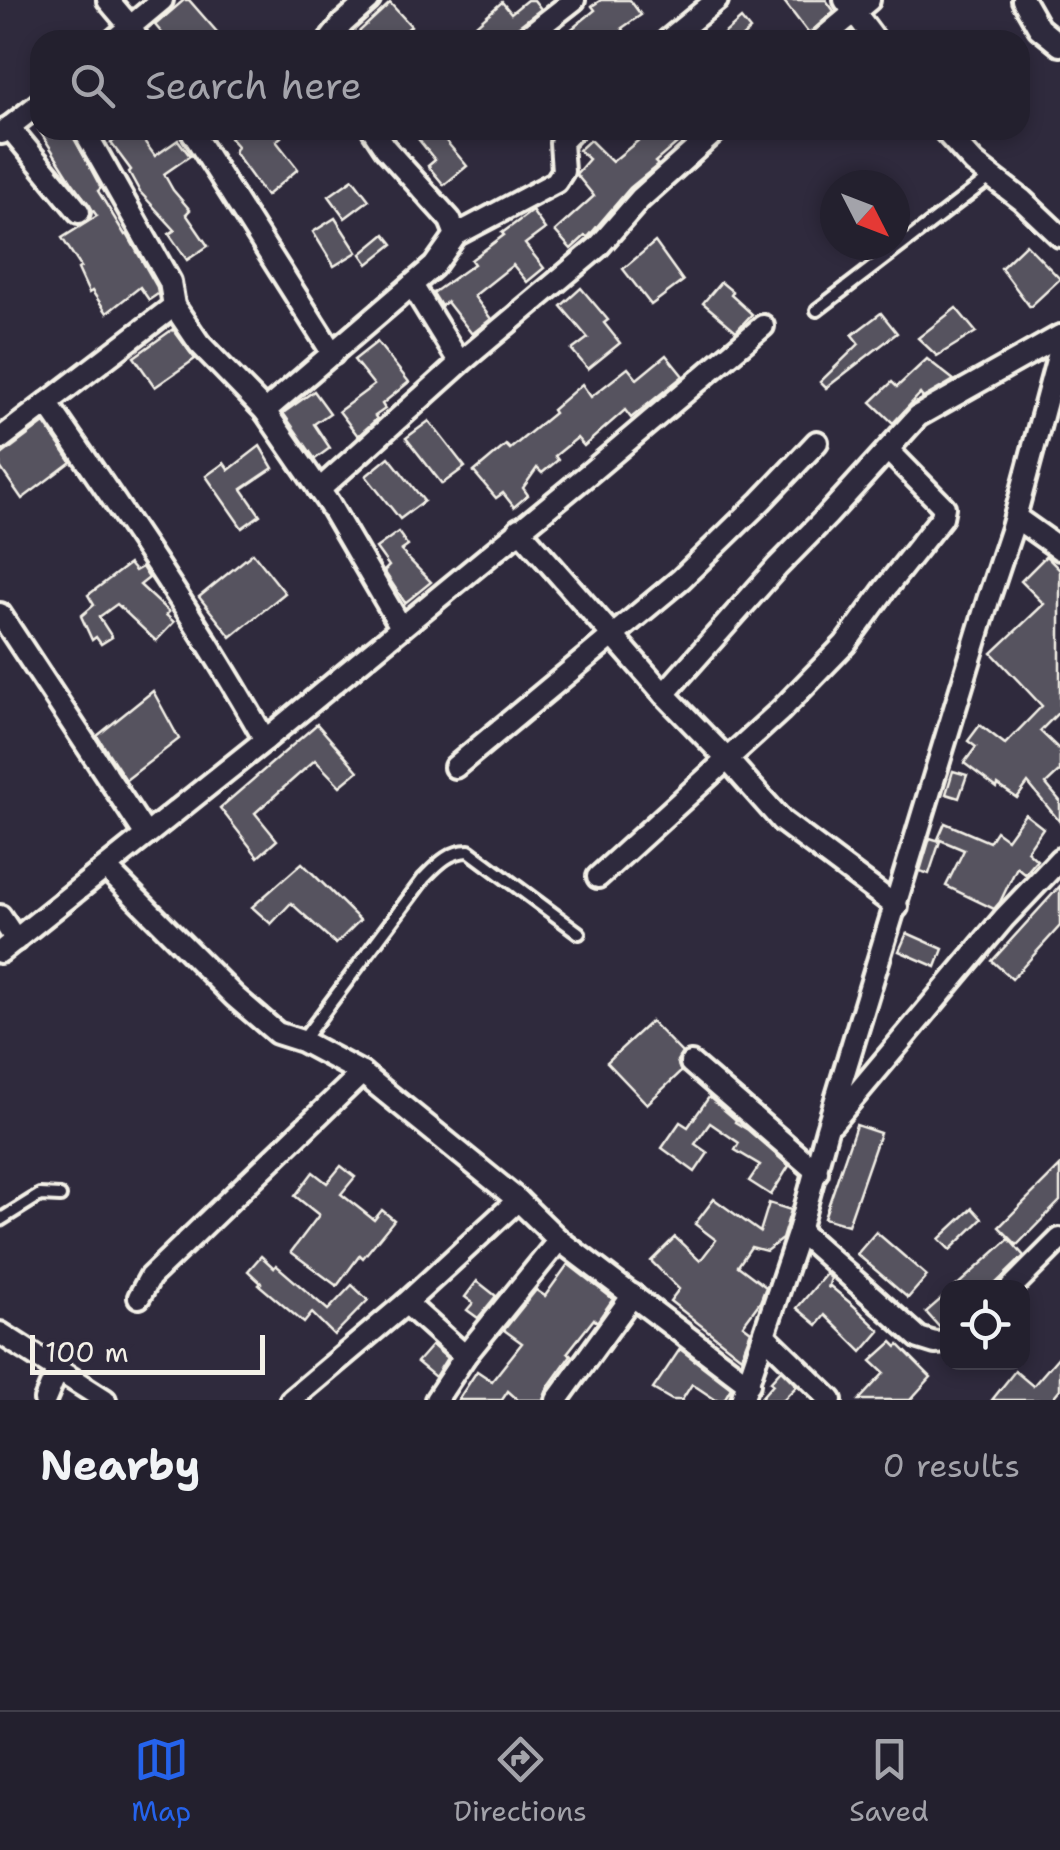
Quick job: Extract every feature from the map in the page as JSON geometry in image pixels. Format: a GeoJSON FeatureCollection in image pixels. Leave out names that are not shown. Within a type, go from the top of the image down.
{"type":"FeatureCollection","features":[{"type":"Feature","properties":{"kind":"street"},"geometry":{"type":"LineString","coordinates":[[108,0],[124,30]]}},
{"type":"Feature","properties":{"kind":"street"},"geometry":{"type":"LineString","coordinates":[[132,30],[162,0]]}},
{"type":"Feature","properties":{"kind":"street"},"geometry":{"type":"LineString","coordinates":[[338,30],[369,0]]}},
{"type":"Feature","properties":{"kind":"street"},"geometry":{"type":"LineString","coordinates":[[536,30],[574,0]]}},
{"type":"Feature","properties":{"kind":"street"},"geometry":{"type":"LineString","coordinates":[[680,30],[717,0]]}},
{"type":"Feature","properties":{"kind":"street"},"geometry":{"type":"LineString","coordinates":[[1023,0],[1039,28],[1060,45]]}},
{"type":"Feature","properties":{"kind":"street"},"geometry":{"type":"LineString","coordinates":[[831,30],[856,4],[870,30]]}},
{"type":"Feature","properties":{"kind":"street"},"geometry":{"type":"LineString","coordinates":[[30,111],[5,131],[79,212]]}},
{"type":"Feature","properties":{"kind":"street"},"geometry":{"type":"LineString","coordinates":[[90,140],[170,282],[174,306],[200,344],[265,411],[329,504],[401,627]]}},
{"type":"Feature","properties":{"kind":"street"},"geometry":{"type":"LineString","coordinates":[[197,140],[333,354]]}},
{"type":"Feature","properties":{"kind":"street"},"geometry":{"type":"LineString","coordinates":[[380,140],[450,220],[456,236]]}},
{"type":"Feature","properties":{"kind":"street"},"geometry":{"type":"LineString","coordinates":[[265,411],[434,266],[456,236],[556,182],[564,171],[564,140]]}},
{"type":"Feature","properties":{"kind":"street"},"geometry":{"type":"LineString","coordinates":[[319,490],[460,363],[598,247],[640,200],[706,140]]}},
{"type":"Feature","properties":{"kind":"street"},"geometry":{"type":"LineString","coordinates":[[953,140],[1060,236]]}},
{"type":"Feature","properties":{"kind":"street"},"geometry":{"type":"LineString","coordinates":[[412,286],[460,363]]}},
{"type":"Feature","properties":{"kind":"street"},"geometry":{"type":"LineString","coordinates":[[0,439],[174,306]]}},
{"type":"Feature","properties":{"kind":"street"},"geometry":{"type":"LineString","coordinates":[[0,916],[8,946],[265,740],[763,326]]}},
{"type":"Feature","properties":{"kind":"street"},"geometry":{"type":"LineString","coordinates":[[664,694],[918,416],[1060,336]]}},
{"type":"Feature","properties":{"kind":"street"},"geometry":{"type":"LineString","coordinates":[[106,868],[235,997],[276,1032],[362,1073],[518,1200],[559,1240],[633,1294],[745,1392],[817,1172],[1015,516],[1060,349]]}},
{"type":"Feature","properties":{"kind":"street"},"geometry":{"type":"LineString","coordinates":[[47,403],[135,530],[265,740]]}},
{"type":"Feature","properties":{"kind":"street"},"geometry":{"type":"LineString","coordinates":[[455,768],[694,566],[817,442]]}},
{"type":"Feature","properties":{"kind":"street"},"geometry":{"type":"LineString","coordinates":[[598,877],[780,711],[845,644],[942,517],[944,507],[888,450]]}},
{"type":"Feature","properties":{"kind":"street"},"geometry":{"type":"LineString","coordinates":[[1015,516],[1060,549]]}},
{"type":"Feature","properties":{"kind":"street"},"geometry":{"type":"LineString","coordinates":[[519,529],[782,821],[897,906]]}},
{"type":"Feature","properties":{"kind":"street"},"geometry":{"type":"LineString","coordinates":[[0,614],[146,835]]}},
{"type":"Feature","properties":{"kind":"street"},"geometry":{"type":"LineString","coordinates":[[827,1129],[1004,918],[1060,859]]}},
{"type":"Feature","properties":{"kind":"street"},"geometry":{"type":"LineString","coordinates":[[691,1063],[817,1172]]}},
{"type":"Feature","properties":{"kind":"street"},"geometry":{"type":"LineString","coordinates":[[139,1297],[150,1276],[362,1073]]}},
{"type":"Feature","properties":{"kind":"street"},"geometry":{"type":"LineString","coordinates":[[291,1400],[406,1303],[518,1200]]}},
{"type":"Feature","properties":{"kind":"street"},"geometry":{"type":"LineString","coordinates":[[799,1231],[920,1338],[940,1343]]}},
{"type":"Feature","properties":{"kind":"street"},"geometry":{"type":"LineString","coordinates":[[1019,1280],[1060,1239]]}},
{"type":"Feature","properties":{"kind":"street"},"geometry":{"type":"LineString","coordinates":[[436,1400],[464,1356],[559,1240]]}},
{"type":"Feature","properties":{"kind":"street"},"geometry":{"type":"LineString","coordinates":[[556,1400],[633,1294]]}},
{"type":"Feature","properties":{"kind":"street"},"geometry":{"type":"LineString","coordinates":[[406,1303],[464,1356]]}},
{"type":"Feature","properties":{"kind":"street"},"geometry":{"type":"LineString","coordinates":[[0,1333],[105,1400]]}},
{"type":"Feature","properties":{"kind":"street"},"geometry":{"type":"LineString","coordinates":[[764,1336],[831,1400]]}},
{"type":"Feature","properties":{"kind":"street"},"geometry":{"type":"LineString","coordinates":[[45,1400],[58,1369]]}},
{"type":"Feature","properties":{"kind":"lane"},"geometry":{"type":"LineString","coordinates":[[817,310],[992,176]]}},
{"type":"Feature","properties":{"kind":"lane"},"geometry":{"type":"LineString","coordinates":[[302,1042],[424,878],[458,851],[468,851],[579,933]]}},
{"type":"Feature","properties":{"kind":"lane"},"geometry":{"type":"LineString","coordinates":[[0,1220],[40,1194],[60,1196]]}},
{"type":"Feature","properties":{"kind":"building"},"geometry":{"type":"Polygon","coordinates":[[[189,0],[215,30],[159,30],[155,25],[189,0]]]}},
{"type":"Feature","properties":{"kind":"building"},"geometry":{"type":"Polygon","coordinates":[[[527,0],[534,0],[541,9],[514,30],[470,30],[502,2],[511,13],[527,0]]]}},
{"type":"Feature","properties":{"kind":"building"},"geometry":{"type":"Polygon","coordinates":[[[601,0],[630,0],[641,15],[624,30],[570,30],[595,10],[592,6],[601,0]]]}},
{"type":"Feature","properties":{"kind":"building"},"geometry":{"type":"Polygon","coordinates":[[[783,0],[826,0],[834,11],[813,30],[806,30],[783,0]]]}},
{"type":"Feature","properties":{"kind":"building"},"geometry":{"type":"Polygon","coordinates":[[[390,3],[411,26],[406,30],[361,30],[390,3]]]}},
{"type":"Feature","properties":{"kind":"building"},"geometry":{"type":"Polygon","coordinates":[[[741,19],[750,30],[728,30],[741,19]]]}},
{"type":"Feature","properties":{"kind":"building"},"geometry":{"type":"Polygon","coordinates":[[[45,140],[75,140],[101,188],[98,191],[127,234],[158,294],[149,300],[140,287],[107,313],[92,291],[89,293],[78,269],[81,267],[62,238],[97,216],[45,140]]]}},
{"type":"Feature","properties":{"kind":"building"},"geometry":{"type":"Polygon","coordinates":[[[143,140],[155,156],[178,140],[190,156],[164,174],[190,210],[186,214],[208,246],[187,260],[169,234],[175,230],[140,192],[131,170],[111,143],[143,140]]]}},
{"type":"Feature","properties":{"kind":"building"},"geometry":{"type":"Polygon","coordinates":[[[232,140],[277,140],[298,169],[266,196],[234,152],[237,146],[232,140]]]}},
{"type":"Feature","properties":{"kind":"building"},"geometry":{"type":"Polygon","coordinates":[[[419,140],[447,140],[467,166],[444,185],[428,166],[435,160],[419,140]]]}},
{"type":"Feature","properties":{"kind":"building"},"geometry":{"type":"Polygon","coordinates":[[[590,140],[612,162],[639,140],[681,140],[630,188],[588,237],[571,249],[555,231],[594,196],[576,174],[589,159],[579,150],[590,140]]]}},
{"type":"Feature","properties":{"kind":"building"},"geometry":{"type":"Polygon","coordinates":[[[353,179],[369,200],[345,218],[329,196],[353,179]]]}},
{"type":"Feature","properties":{"kind":"building"},"geometry":{"type":"Polygon","coordinates":[[[532,211],[545,229],[525,244],[544,268],[527,282],[513,265],[474,296],[491,319],[472,334],[447,302],[441,306],[433,293],[474,264],[471,260],[532,211]]]}},
{"type":"Feature","properties":{"kind":"building"},"geometry":{"type":"Polygon","coordinates":[[[335,218],[357,252],[334,266],[313,232],[335,218]]]}},
{"type":"Feature","properties":{"kind":"building"},"geometry":{"type":"Polygon","coordinates":[[[385,234],[393,244],[368,264],[361,254],[385,234]]]}},
{"type":"Feature","properties":{"kind":"building"},"geometry":{"type":"Polygon","coordinates":[[[655,242],[683,281],[651,305],[623,269],[655,242]]]}},
{"type":"Feature","properties":{"kind":"building"},"geometry":{"type":"Polygon","coordinates":[[[1026,244],[1060,279],[1030,307],[1001,268],[1026,244]]]}},
{"type":"Feature","properties":{"kind":"building"},"geometry":{"type":"Polygon","coordinates":[[[721,282],[752,314],[736,331],[703,303],[721,282]]]}},
{"type":"Feature","properties":{"kind":"building"},"geometry":{"type":"Polygon","coordinates":[[[581,288],[608,320],[604,323],[620,343],[588,369],[572,350],[588,338],[561,306],[581,288]]]}},
{"type":"Feature","properties":{"kind":"building"},"geometry":{"type":"Polygon","coordinates":[[[956,308],[976,332],[937,356],[918,338],[956,308]]]}},
{"type":"Feature","properties":{"kind":"building"},"geometry":{"type":"Polygon","coordinates":[[[881,313],[897,333],[826,388],[820,382],[859,344],[852,335],[881,313]]]}},
{"type":"Feature","properties":{"kind":"building"},"geometry":{"type":"Polygon","coordinates":[[[173,329],[195,359],[155,387],[134,357],[173,329]]]}},
{"type":"Feature","properties":{"kind":"building"},"geometry":{"type":"Polygon","coordinates":[[[377,342],[409,382],[382,404],[385,409],[358,436],[339,411],[374,385],[354,360],[377,342]]]}},
{"type":"Feature","properties":{"kind":"building"},"geometry":{"type":"Polygon","coordinates":[[[666,355],[683,376],[631,418],[625,410],[584,446],[577,438],[542,473],[537,468],[523,488],[528,495],[514,507],[503,493],[496,498],[474,472],[506,445],[510,449],[582,384],[591,397],[628,368],[637,379],[666,355]]]}},
{"type":"Feature","properties":{"kind":"building"},"geometry":{"type":"Polygon","coordinates":[[[927,359],[954,380],[923,398],[920,394],[893,423],[871,402],[892,382],[897,387],[927,359]]]}},
{"type":"Feature","properties":{"kind":"building"},"geometry":{"type":"Polygon","coordinates":[[[314,391],[330,413],[314,424],[330,448],[315,459],[283,413],[314,391]]]}},
{"type":"Feature","properties":{"kind":"building"},"geometry":{"type":"Polygon","coordinates":[[[429,421],[465,467],[442,484],[406,438],[429,421]]]}},
{"type":"Feature","properties":{"kind":"building"},"geometry":{"type":"Polygon","coordinates":[[[44,423],[71,462],[22,499],[0,467],[0,456],[44,423]]]}},
{"type":"Feature","properties":{"kind":"building"},"geometry":{"type":"Polygon","coordinates":[[[260,446],[273,468],[242,489],[260,515],[242,528],[206,476],[224,463],[229,470],[260,446]]]}},
{"type":"Feature","properties":{"kind":"building"},"geometry":{"type":"Polygon","coordinates":[[[389,457],[424,501],[400,519],[366,476],[389,457]]]}},
{"type":"Feature","properties":{"kind":"building"},"geometry":{"type":"Polygon","coordinates":[[[398,532],[408,546],[401,551],[431,582],[405,603],[384,571],[389,566],[376,548],[398,532]]]}},
{"type":"Feature","properties":{"kind":"building"},"geometry":{"type":"Polygon","coordinates":[[[253,553],[285,593],[231,637],[199,597],[253,553]]]}},
{"type":"Feature","properties":{"kind":"building"},"geometry":{"type":"Polygon","coordinates":[[[1046,556],[1060,570],[1060,711],[1040,731],[1060,750],[1060,771],[1046,784],[1060,801],[1060,822],[1028,783],[1017,798],[964,763],[976,747],[968,741],[980,725],[1005,744],[1042,706],[992,653],[1044,604],[1021,581],[1046,556]]]}},
{"type":"Feature","properties":{"kind":"building"},"geometry":{"type":"Polygon","coordinates":[[[129,564],[135,571],[142,567],[149,578],[140,585],[169,612],[166,615],[174,622],[156,641],[117,604],[99,617],[112,637],[101,644],[96,637],[92,640],[81,616],[94,605],[88,595],[129,564]]]}},
{"type":"Feature","properties":{"kind":"building"},"geometry":{"type":"Polygon","coordinates":[[[153,691],[179,739],[126,780],[97,736],[153,691]]]}},
{"type":"Feature","properties":{"kind":"building"},"geometry":{"type":"Polygon","coordinates":[[[317,724],[358,771],[340,786],[315,760],[255,813],[277,840],[258,857],[220,808],[317,724]]]}},
{"type":"Feature","properties":{"kind":"building"},"geometry":{"type":"Polygon","coordinates":[[[953,771],[967,775],[959,798],[946,794],[953,771]]]}},
{"type":"Feature","properties":{"kind":"building"},"geometry":{"type":"Polygon","coordinates":[[[1025,814],[1043,828],[1027,851],[1037,860],[1025,874],[1017,867],[994,909],[946,886],[964,850],[938,839],[945,823],[989,842],[996,831],[1007,839],[1025,814]]]}},
{"type":"Feature","properties":{"kind":"building"},"geometry":{"type":"Polygon","coordinates":[[[930,838],[940,841],[929,874],[920,871],[930,838]]]}},
{"type":"Feature","properties":{"kind":"building"},"geometry":{"type":"Polygon","coordinates":[[[302,863],[360,920],[336,944],[291,903],[271,924],[252,907],[302,863]]]}},
{"type":"Feature","properties":{"kind":"building"},"geometry":{"type":"Polygon","coordinates":[[[1060,886],[1060,926],[1012,979],[992,961],[1060,886]]]}},
{"type":"Feature","properties":{"kind":"building"},"geometry":{"type":"Polygon","coordinates":[[[907,933],[943,949],[936,967],[899,951],[907,933]]]}},
{"type":"Feature","properties":{"kind":"building"},"geometry":{"type":"Polygon","coordinates":[[[651,1021],[682,1053],[677,1061],[681,1072],[647,1104],[607,1062],[651,1021]]]}},
{"type":"Feature","properties":{"kind":"building"},"geometry":{"type":"Polygon","coordinates":[[[709,1097],[789,1166],[771,1195],[749,1181],[760,1165],[735,1150],[739,1143],[710,1123],[695,1144],[708,1153],[695,1172],[662,1148],[680,1122],[688,1127],[709,1097]]]}},
{"type":"Feature","properties":{"kind":"building"},"geometry":{"type":"Polygon","coordinates":[[[856,1125],[880,1133],[848,1225],[824,1218],[856,1125]]]}},
{"type":"Feature","properties":{"kind":"building"},"geometry":{"type":"Polygon","coordinates":[[[341,1166],[355,1177],[341,1194],[374,1220],[382,1210],[394,1220],[337,1286],[291,1252],[319,1215],[295,1196],[313,1172],[327,1183],[341,1166]]]}},
{"type":"Feature","properties":{"kind":"building"},"geometry":{"type":"Polygon","coordinates":[[[1060,1166],[1060,1201],[1017,1245],[999,1227],[1060,1166]]]}},
{"type":"Feature","properties":{"kind":"building"},"geometry":{"type":"Polygon","coordinates":[[[714,1199],[760,1232],[769,1203],[791,1210],[782,1239],[766,1251],[751,1247],[738,1266],[766,1287],[743,1325],[751,1331],[741,1357],[670,1301],[679,1289],[651,1261],[675,1237],[700,1261],[716,1240],[695,1224],[714,1199]]]}},
{"type":"Feature","properties":{"kind":"building"},"geometry":{"type":"Polygon","coordinates":[[[972,1208],[982,1219],[950,1250],[939,1239],[972,1208]]]}},
{"type":"Feature","properties":{"kind":"building"},"geometry":{"type":"Polygon","coordinates":[[[876,1232],[927,1276],[908,1298],[857,1254],[876,1232]]]}},
{"type":"Feature","properties":{"kind":"building"},"geometry":{"type":"Polygon","coordinates":[[[1009,1239],[1024,1256],[999,1280],[963,1280],[1009,1239]]]}},
{"type":"Feature","properties":{"kind":"building"},"geometry":{"type":"Polygon","coordinates":[[[261,1256],[328,1310],[352,1285],[368,1300],[334,1335],[312,1313],[304,1323],[248,1271],[261,1256]]]}},
{"type":"Feature","properties":{"kind":"building"},"geometry":{"type":"Polygon","coordinates":[[[568,1264],[613,1299],[568,1352],[571,1355],[543,1400],[518,1400],[508,1391],[502,1400],[458,1400],[477,1371],[492,1381],[522,1343],[504,1330],[536,1290],[545,1296],[568,1264]]]}},
{"type":"Feature","properties":{"kind":"building"},"geometry":{"type":"Polygon","coordinates":[[[826,1274],[831,1278],[828,1288],[880,1331],[862,1352],[825,1315],[817,1325],[797,1308],[826,1274]]]}},
{"type":"Feature","properties":{"kind":"building"},"geometry":{"type":"Polygon","coordinates":[[[477,1281],[496,1296],[478,1318],[467,1310],[473,1303],[465,1297],[477,1281]]]}},
{"type":"Feature","properties":{"kind":"building"},"geometry":{"type":"Polygon","coordinates":[[[940,1300],[940,1328],[926,1312],[940,1300]]]}},
{"type":"Feature","properties":{"kind":"building"},"geometry":{"type":"Polygon","coordinates":[[[892,1342],[931,1377],[910,1400],[859,1400],[884,1373],[871,1361],[892,1342]]]}},
{"type":"Feature","properties":{"kind":"building"},"geometry":{"type":"Polygon","coordinates":[[[432,1345],[447,1358],[435,1377],[417,1362],[432,1345]]]}},
{"type":"Feature","properties":{"kind":"building"},"geometry":{"type":"Polygon","coordinates":[[[680,1349],[731,1388],[724,1400],[716,1400],[692,1384],[682,1400],[672,1400],[653,1389],[680,1349]]]}},
{"type":"Feature","properties":{"kind":"building"},"geometry":{"type":"Polygon","coordinates":[[[1060,1355],[1060,1389],[1051,1400],[992,1400],[1015,1371],[1033,1386],[1060,1355]]]}},
{"type":"Feature","properties":{"kind":"building"},"geometry":{"type":"Polygon","coordinates":[[[781,1370],[797,1386],[783,1400],[759,1400],[773,1384],[770,1382],[781,1370]]]}}]}
